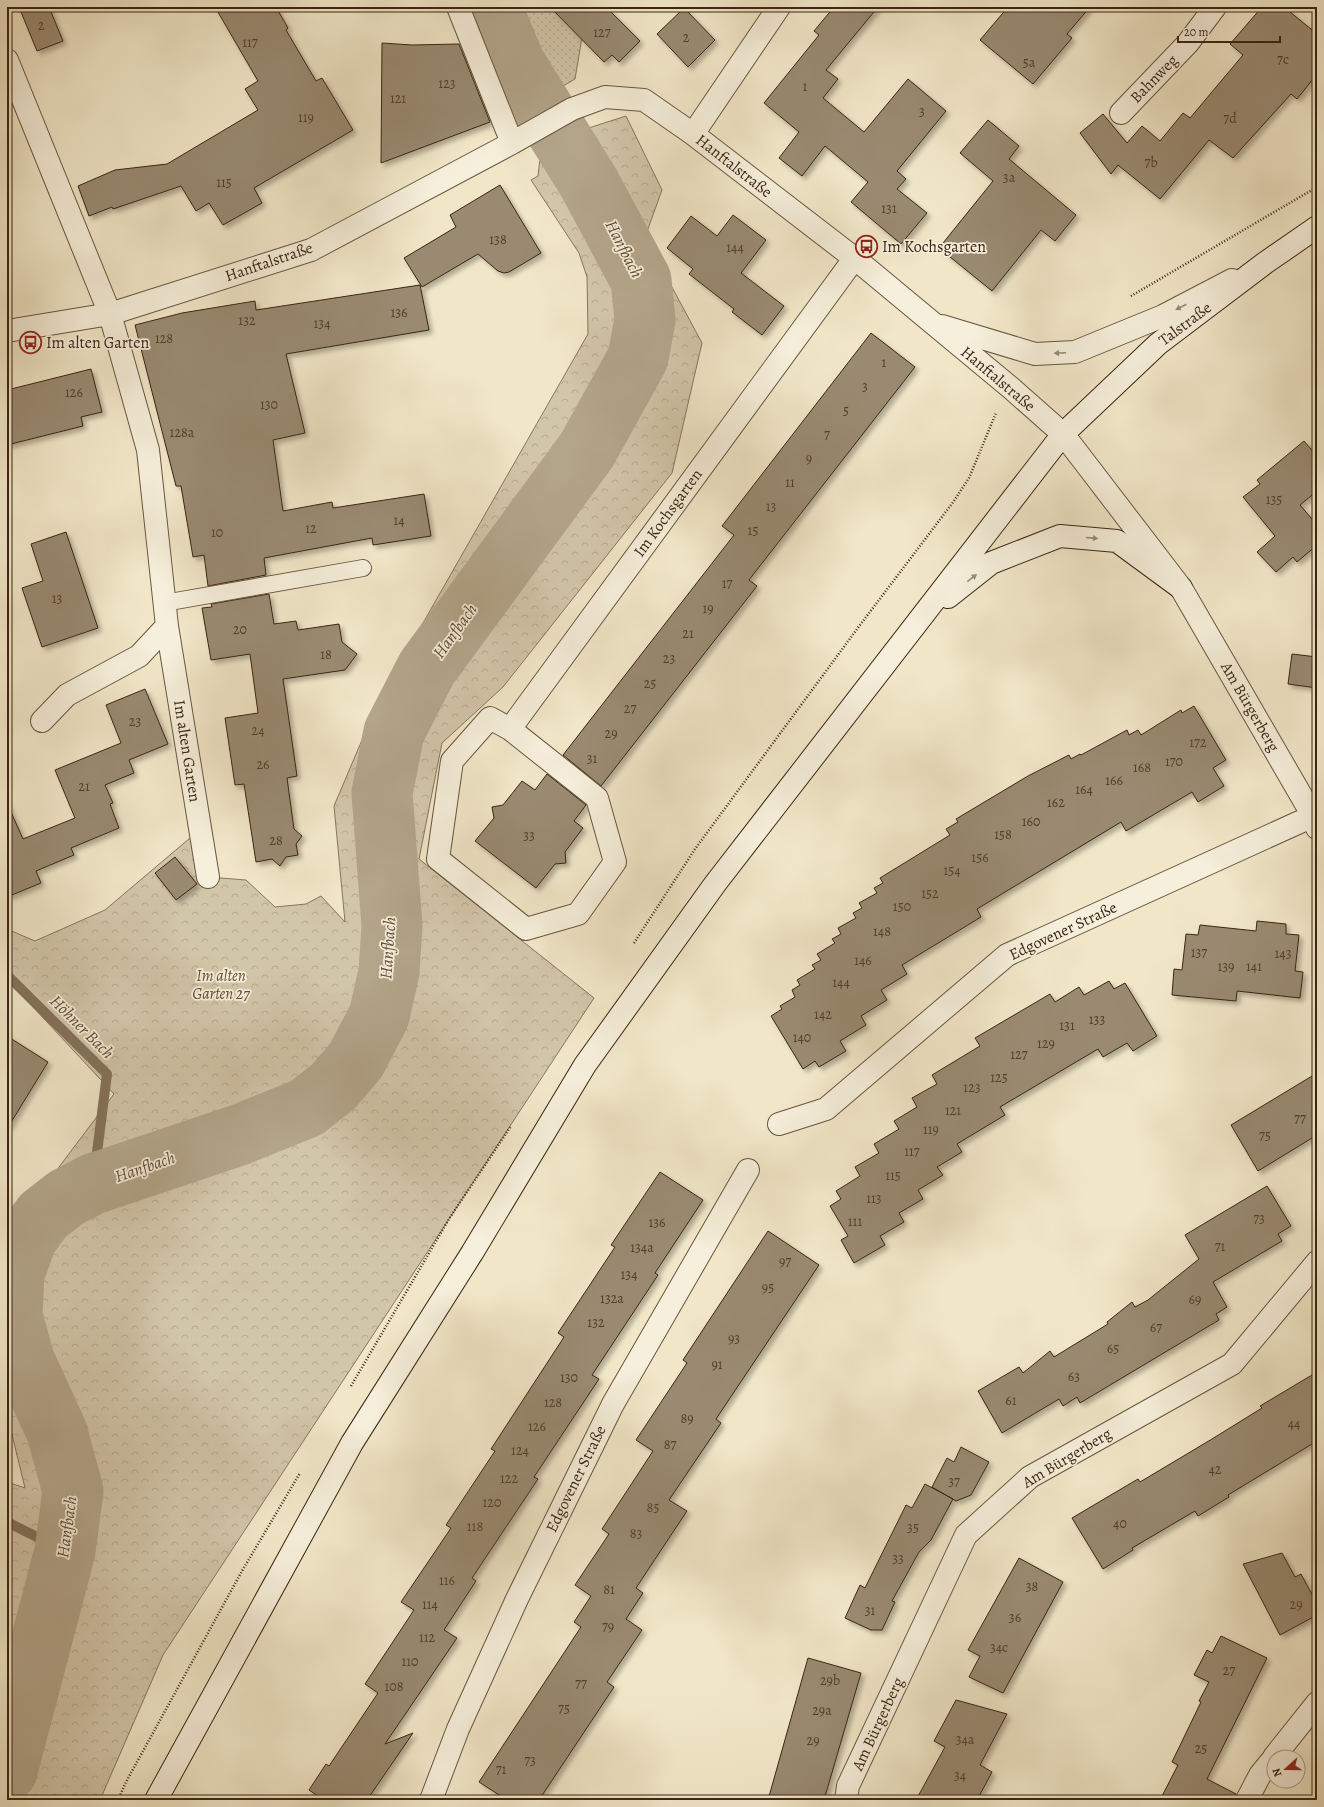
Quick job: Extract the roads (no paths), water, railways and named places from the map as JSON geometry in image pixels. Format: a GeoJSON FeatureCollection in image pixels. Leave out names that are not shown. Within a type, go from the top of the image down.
{"type":"FeatureCollection","features":[{"type":"Feature","properties":{"kind":"street"},"geometry":{"type":"LineString","coordinates":[[458,7],[512,143]]}},
{"type":"Feature","properties":{"kind":"street"},"geometry":{"type":"LineString","coordinates":[[693,134],[779,7]]}},
{"type":"Feature","properties":{"kind":"street","name":"Bahnweg"},"geometry":{"type":"LineString","coordinates":[[1121,113],[1188,43],[1215,7]]}},
{"type":"Feature","properties":{"kind":"street","name":"Im alten Garten"},"geometry":{"type":"LineString","coordinates":[[7,60],[110,314],[148,450],[167,626],[208,877]]}},
{"type":"Feature","properties":{"kind":"street","name":"Hanftalstraße"},"geometry":{"type":"LineString","coordinates":[[7,331],[110,314],[311,250],[512,143],[572,109],[605,97],[644,100],[693,134],[854,259],[1011,388],[1063,434]]}},
{"type":"Feature","properties":{"kind":"street","name":"Talstraße"},"geometry":{"type":"LineString","coordinates":[[920,619],[1063,434],[1158,344],[1265,263],[1317,227]]}},
{"type":"Feature","properties":{"kind":"street","name":"Im Kochsgarten"},"geometry":{"type":"LineString","coordinates":[[510,729],[854,259]]}},
{"type":"Feature","properties":{"kind":"street","name":"Hanftalstraße"},"geometry":{"type":"LineString","coordinates":[[933,324],[1035,354],[1075,352],[1163,316],[1265,263]]}},
{"type":"Feature","properties":{"kind":"street","name":"Am Bürgerberg"},"geometry":{"type":"LineString","coordinates":[[1063,434],[1181,588],[1315,822]]}},
{"type":"Feature","properties":{"kind":"street","name":"Am Bürgerberg"},"geometry":{"type":"LineString","coordinates":[[920,619],[991,563],[1060,536],[1117,541],[1181,588]]}},
{"type":"Feature","properties":{"kind":"street"},"geometry":{"type":"LineString","coordinates":[[156,1800],[352,1443],[472,1253],[585,1065],[715,884],[920,619]]}},
{"type":"Feature","properties":{"kind":"street"},"geometry":{"type":"LineString","coordinates":[[42,721],[67,695],[139,656],[167,626]]}},
{"type":"Feature","properties":{"kind":"street"},"geometry":{"type":"LineString","coordinates":[[490,718],[510,729],[597,798],[615,862],[578,914],[526,929],[438,859],[452,761],[490,718]]}},
{"type":"Feature","properties":{"kind":"street","name":"Edgovener Straße"},"geometry":{"type":"LineString","coordinates":[[779,1124],[826,1109],[1007,955],[1315,822]]}},
{"type":"Feature","properties":{"kind":"street","name":"Edgovener Straße"},"geometry":{"type":"LineString","coordinates":[[430,1800],[458,1728],[517,1599],[613,1404],[748,1170]]}},
{"type":"Feature","properties":{"kind":"street","name":"Am Bürgerberg"},"geometry":{"type":"LineString","coordinates":[[846,1800],[848,1786],[966,1535],[1030,1477],[1232,1364],[1317,1262]]}},
{"type":"Feature","properties":{"kind":"street"},"geometry":{"type":"LineString","coordinates":[[1280,1749],[1317,1703]]}},
{"type":"Feature","properties":{"kind":"street"},"geometry":{"type":"LineString","coordinates":[[1247,1800],[1260,1775],[1266,1767]]}},
{"type":"Feature","properties":{"kind":"lane"},"geometry":{"type":"LineString","coordinates":[[164,603],[363,568]]}},
{"type":"Feature","properties":{"kind":"waterway","name":"Hanfbach"},"geometry":{"type":"LineString","coordinates":[[7,1771],[65,1551],[73,1491],[57,1432],[24,1360],[12,1315],[14,1274],[27,1238],[43,1216],[66,1198],[93,1184],[239,1135],[306,1108],[333,1087],[356,1060],[379,1016],[389,972],[392,926],[382,793],[394,732],[427,668],[587,450],[638,358],[645,320],[641,280],[589,183],[514,62],[495,16],[493,7]]}},
{"type":"Feature","properties":{"kind":"waterway","name":"Höhner Bach"},"geometry":{"type":"LineString","coordinates":[[7,975],[107,1074],[93,1184]]}},
{"type":"Feature","properties":{"kind":"waterway","name":"Höhner Bach"},"geometry":{"type":"LineString","coordinates":[[7,1522],[65,1551]]}},
{"type":"Feature","properties":{"kind":"place","name":"Im Kochsgarten"},"geometry":{"type":"Point","coordinates":[866,247]}},
{"type":"Feature","properties":{"kind":"place","name":"Im alten Garten"},"geometry":{"type":"Point","coordinates":[31,343]}},
{"type":"Feature","properties":{"kind":"park label","name":"Im alten Garten 27"},"geometry":{"type":"Point","coordinates":[221,985]}}]}
